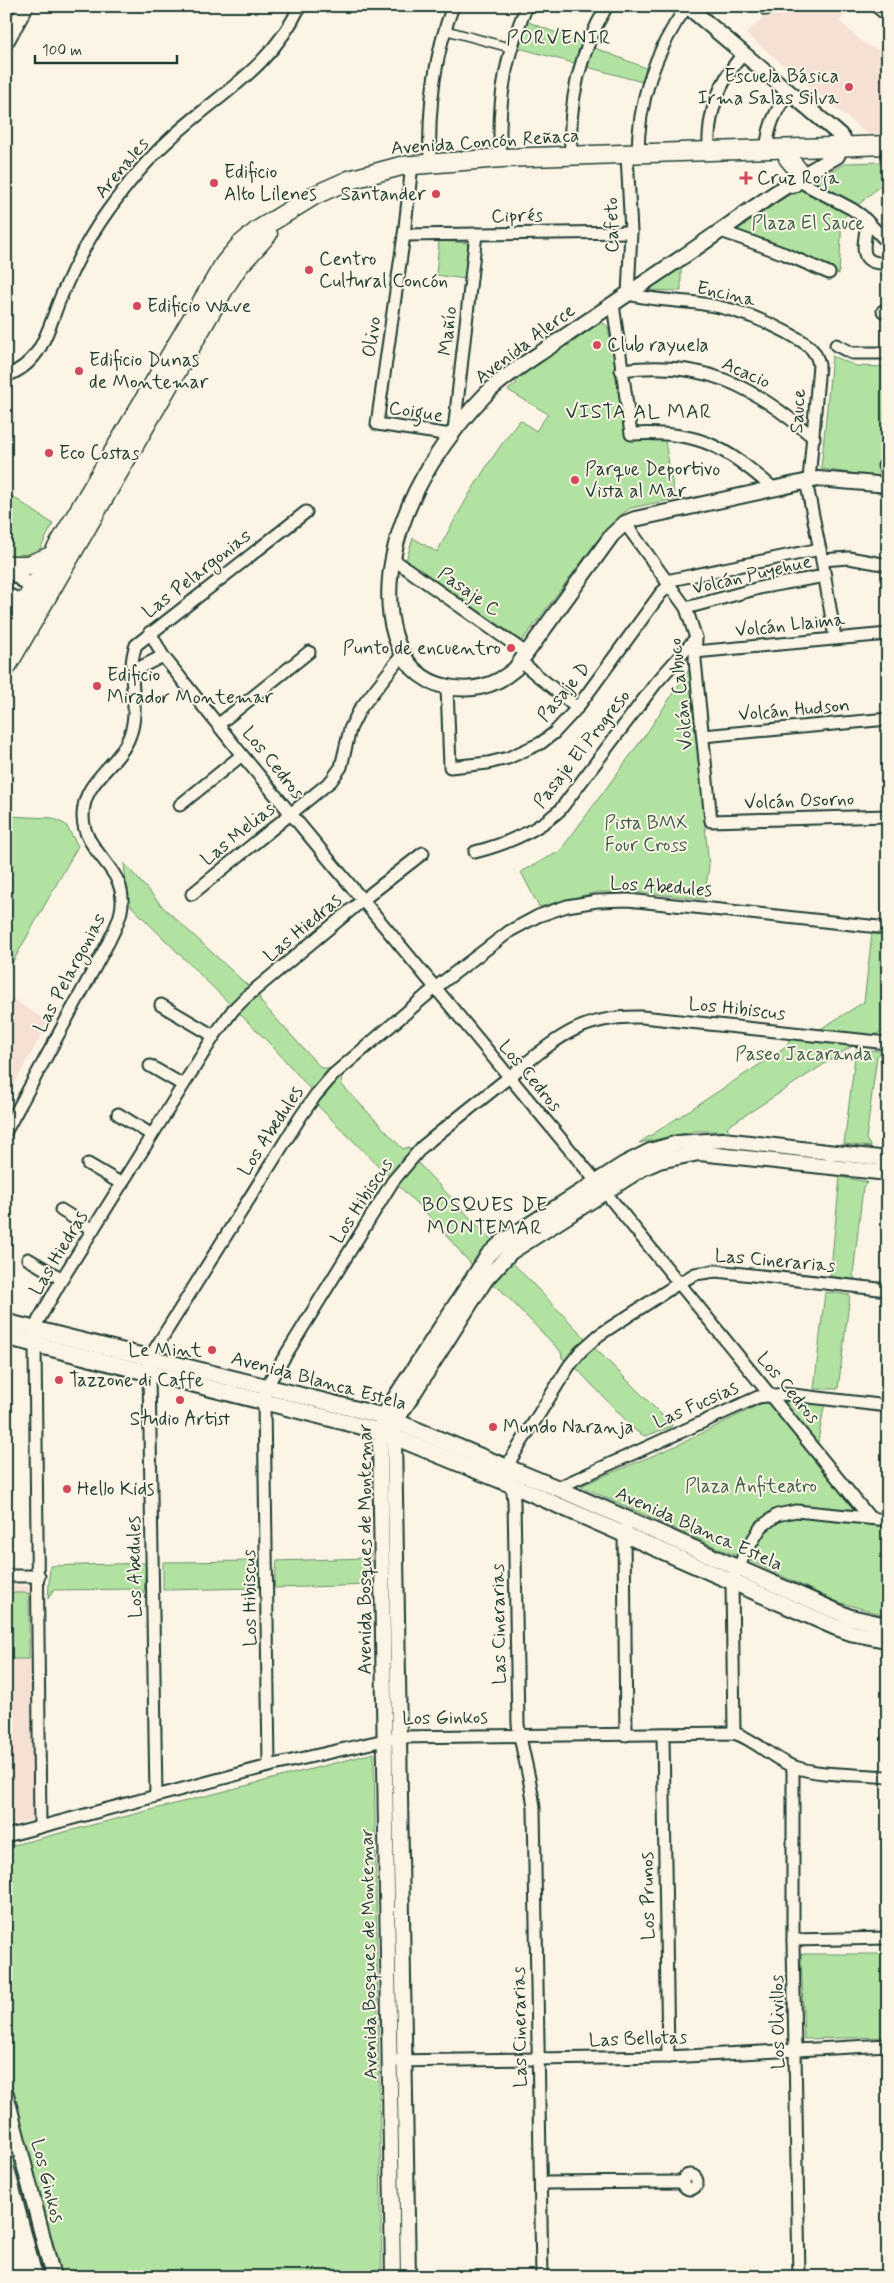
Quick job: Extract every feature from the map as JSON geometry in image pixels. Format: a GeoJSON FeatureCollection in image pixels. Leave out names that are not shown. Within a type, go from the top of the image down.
{"type":"FeatureCollection","features":[{"type":"Feature","properties":{"kind":"main road","name":"Avenida Concón Reñaca"},"geometry":{"type":"LineString","coordinates":[[632,155],[692,159],[788,158],[839,151],[887,148]]}},
{"type":"Feature","properties":{"kind":"main road","name":"Avenida Concón Reñaca"},"geometry":{"type":"LineString","coordinates":[[6,668],[54,555],[220,269],[249,237],[285,212],[315,195],[349,180],[378,171],[430,163],[501,158],[632,155],[709,150],[839,151]]}},
{"type":"Feature","properties":{"kind":"main road"},"geometry":{"type":"LineString","coordinates":[[788,158],[798,170],[798,178],[795,182]]}},
{"type":"Feature","properties":{"kind":"main road","name":"Avenida Concón Reñaca"},"geometry":{"type":"LineString","coordinates":[[6,634],[34,600],[238,267],[285,212]]}},
{"type":"Feature","properties":{"kind":"main road"},"geometry":{"type":"LineString","coordinates":[[6,566],[28,565],[54,555]]}},
{"type":"Feature","properties":{"kind":"main road","name":"Avenida Blanca Estela"},"geometry":{"type":"LineString","coordinates":[[6,1322],[35,1337],[388,1426],[510,1469],[557,1488],[849,1617],[888,1626]]}},
{"type":"Feature","properties":{"kind":"main road","name":"Avenida Blanca Estela"},"geometry":{"type":"LineString","coordinates":[[6,1337],[35,1337]]}},
{"type":"Feature","properties":{"kind":"main road","name":"Avenida Blanca Estela"},"geometry":{"type":"LineString","coordinates":[[388,1426],[512,1485],[835,1627],[852,1633],[888,1640]]}},
{"type":"Feature","properties":{"kind":"main road"},"geometry":{"type":"LineString","coordinates":[[6,2173],[8,2198],[33,2277]]}},
{"type":"Feature","properties":{"kind":"main road"},"geometry":{"type":"LineString","coordinates":[[7,2238],[18,2277]]}},
{"type":"Feature","properties":{"kind":"street"},"geometry":{"type":"LineString","coordinates":[[6,42],[26,6]]}},
{"type":"Feature","properties":{"kind":"street","name":"Arenales"},"geometry":{"type":"LineString","coordinates":[[6,376],[24,367],[37,354],[62,293],[88,242],[131,182],[168,141],[257,68],[280,41],[300,6]]}},
{"type":"Feature","properties":{"kind":"street"},"geometry":{"type":"LineString","coordinates":[[430,163],[431,103],[434,78],[445,30],[453,6]]}},
{"type":"Feature","properties":{"kind":"street"},"geometry":{"type":"LineString","coordinates":[[501,158],[501,108],[511,48],[527,6]]}},
{"type":"Feature","properties":{"kind":"street"},"geometry":{"type":"LineString","coordinates":[[571,156],[571,114],[576,82],[588,44],[607,6]]}},
{"type":"Feature","properties":{"kind":"street"},"geometry":{"type":"LineString","coordinates":[[687,6],[840,135],[844,140],[839,151]]}},
{"type":"Feature","properties":{"kind":"street","name":"Cafeto"},"geometry":{"type":"LineString","coordinates":[[628,294],[632,155],[649,78],[664,42],[687,6]]}},
{"type":"Feature","properties":{"kind":"street"},"geometry":{"type":"LineString","coordinates":[[876,6],[888,16]]}},
{"type":"Feature","properties":{"kind":"street"},"geometry":{"type":"LineString","coordinates":[[445,30],[511,48]]}},
{"type":"Feature","properties":{"kind":"street"},"geometry":{"type":"LineString","coordinates":[[709,150],[710,123],[715,100],[726,76],[743,54]]}},
{"type":"Feature","properties":{"kind":"street"},"geometry":{"type":"LineString","coordinates":[[767,149],[772,119],[790,92]]}},
{"type":"Feature","properties":{"kind":"street","name":"Avenida Alerce"},"geometry":{"type":"LineString","coordinates":[[839,151],[504,379],[477,404],[452,433],[431,465],[412,501],[392,559],[390,605],[394,632],[402,655],[421,676],[446,687],[471,689],[483,687],[507,675],[523,657],[612,535],[625,523],[635,519],[807,481],[829,478],[888,485]]}},
{"type":"Feature","properties":{"kind":"street","name":"Olivo"},"geometry":{"type":"LineString","coordinates":[[377,424],[412,165]]}},
{"type":"Feature","properties":{"kind":"street"},"geometry":{"type":"LineString","coordinates":[[795,182],[852,209],[888,243]]}},
{"type":"Feature","properties":{"kind":"street"},"geometry":{"type":"LineString","coordinates":[[866,221],[864,256],[868,261],[875,264],[888,263]]}},
{"type":"Feature","properties":{"kind":"street"},"geometry":{"type":"LineString","coordinates":[[721,231],[785,254],[829,273]]}},
{"type":"Feature","properties":{"kind":"street","name":"Ciprés"},"geometry":{"type":"LineString","coordinates":[[404,235],[631,232]]}},
{"type":"Feature","properties":{"kind":"street","name":"Mañío"},"geometry":{"type":"LineString","coordinates":[[452,433],[476,234]]}},
{"type":"Feature","properties":{"kind":"street","name":"Encina"},"geometry":{"type":"LineString","coordinates":[[628,294],[649,299],[698,303],[732,310],[772,325],[810,346]]}},
{"type":"Feature","properties":{"kind":"street"},"geometry":{"type":"LineString","coordinates":[[613,304],[631,434],[661,432],[708,442],[728,452],[773,488]]}},
{"type":"Feature","properties":{"kind":"street"},"geometry":{"type":"LineString","coordinates":[[836,345],[852,353],[888,353]]}},
{"type":"Feature","properties":{"kind":"street","name":"Sauce"},"geometry":{"type":"LineString","coordinates":[[810,346],[815,352],[819,365],[814,438],[807,481],[835,638]]}},
{"type":"Feature","properties":{"kind":"street","name":"Acacio"},"geometry":{"type":"LineString","coordinates":[[621,370],[669,368],[700,372],[731,382],[773,404],[814,438]]}},
{"type":"Feature","properties":{"kind":"street","name":"Coigue"},"geometry":{"type":"LineString","coordinates":[[377,424],[452,433]]}},
{"type":"Feature","properties":{"kind":"street","name":"Las Pelargonias"},"geometry":{"type":"LineString","coordinates":[[6,1131],[108,943],[121,912],[123,896],[119,880],[88,839],[83,816],[85,799],[92,784],[121,752],[130,736],[134,718],[132,655],[136,645],[150,632],[306,512]]}},
{"type":"Feature","properties":{"kind":"street","name":"Volcán Calbuco"},"geometry":{"type":"LineString","coordinates":[[625,523],[686,608],[696,638],[695,652],[711,821]]}},
{"type":"Feature","properties":{"kind":"street"},"geometry":{"type":"LineString","coordinates":[[668,583],[821,554],[888,565]]}},
{"type":"Feature","properties":{"kind":"street","name":"Pasaje C"},"geometry":{"type":"LineString","coordinates":[[392,559],[523,657],[577,708]]}},
{"type":"Feature","properties":{"kind":"street"},"geometry":{"type":"LineString","coordinates":[[6,566],[34,600]]}},
{"type":"Feature","properties":{"kind":"street","name":"Volcán Puyehue"},"geometry":{"type":"LineString","coordinates":[[686,608],[738,592],[825,576]]}},
{"type":"Feature","properties":{"kind":"street","name":"Pasaje D"},"geometry":{"type":"LineString","coordinates":[[446,687],[450,767],[488,763],[524,751],[541,743],[554,733],[577,708],[668,583]]}},
{"type":"Feature","properties":{"kind":"street"},"geometry":{"type":"LineString","coordinates":[[6,595],[34,600]]}},
{"type":"Feature","properties":{"kind":"street","name":"Los Cedros"},"geometry":{"type":"LineString","coordinates":[[150,632],[163,656],[242,755],[364,899],[870,1518]]}},
{"type":"Feature","properties":{"kind":"street","name":"Volcán Llaima"},"geometry":{"type":"LineString","coordinates":[[695,652],[888,634]]}},
{"type":"Feature","properties":{"kind":"street","name":"Pasaje El Progreso"},"geometry":{"type":"LineString","coordinates":[[475,852],[498,846],[522,836],[546,823],[560,810],[656,683],[696,638]]}},
{"type":"Feature","properties":{"kind":"street"},"geometry":{"type":"LineString","coordinates":[[219,724],[310,652]]}},
{"type":"Feature","properties":{"kind":"street","name":"Las Melias"},"geometry":{"type":"LineString","coordinates":[[192,894],[331,781],[341,767],[350,729],[360,709],[402,655]]}},
{"type":"Feature","properties":{"kind":"street"},"geometry":{"type":"LineString","coordinates":[[132,669],[139,668],[163,656]]}},
{"type":"Feature","properties":{"kind":"street","name":"Volcán Hudson"},"geometry":{"type":"LineString","coordinates":[[703,736],[888,719]]}},
{"type":"Feature","properties":{"kind":"street"},"geometry":{"type":"LineString","coordinates":[[180,805],[242,755]]}},
{"type":"Feature","properties":{"kind":"street","name":"Volcán Osorno"},"geometry":{"type":"LineString","coordinates":[[711,821],[888,816]]}},
{"type":"Feature","properties":{"kind":"street","name":"Las Hiedras"},"geometry":{"type":"LineString","coordinates":[[40,1827],[39,1576],[35,1337],[38,1321],[92,1230],[214,1036],[233,1010],[364,899],[423,853]]}},
{"type":"Feature","properties":{"kind":"street","name":"Los Abedules"},"geometry":{"type":"LineString","coordinates":[[156,1796],[150,1366],[253,1191],[315,1096],[333,1075],[480,953],[524,923],[567,906],[597,901],[628,900],[888,928]]}},
{"type":"Feature","properties":{"kind":"street"},"geometry":{"type":"LineString","coordinates":[[161,1005],[214,1036]]}},
{"type":"Feature","properties":{"kind":"street","name":"Los Hibiscus"},"geometry":{"type":"LineString","coordinates":[[269,1766],[265,1394],[393,1181],[406,1164],[422,1147],[561,1035],[592,1022],[616,1017],[651,1018],[888,1043]]}},
{"type":"Feature","properties":{"kind":"street"},"geometry":{"type":"LineString","coordinates":[[150,1066],[183,1085]]}},
{"type":"Feature","properties":{"kind":"street"},"geometry":{"type":"LineString","coordinates":[[118,1114],[152,1135]]}},
{"type":"Feature","properties":{"kind":"street","name":"Avenida Bosques de Montemar"},"geometry":{"type":"LineString","coordinates":[[393,2277],[384,1739],[388,1426],[488,1255],[502,1242],[595,1181],[650,1151],[692,1140],[723,1140],[888,1159]]}},
{"type":"Feature","properties":{"kind":"street","name":"Avenida Bosques de Montemar"},"geometry":{"type":"LineString","coordinates":[[408,2277],[398,1737],[388,1426],[497,1265],[511,1252],[659,1160],[699,1153],[888,1173]]}},
{"type":"Feature","properties":{"kind":"street"},"geometry":{"type":"LineString","coordinates":[[88,1164],[122,1184]]}},
{"type":"Feature","properties":{"kind":"street"},"geometry":{"type":"LineString","coordinates":[[61,1210],[92,1230]]}},
{"type":"Feature","properties":{"kind":"street"},"geometry":{"type":"LineString","coordinates":[[28,1259],[62,1279]]}},
{"type":"Feature","properties":{"kind":"street","name":"Las Cinerarias"},"geometry":{"type":"LineString","coordinates":[[542,2277],[534,1808],[531,1782],[521,1747],[520,1736],[511,1459],[580,1351],[599,1335],[695,1274],[716,1271],[888,1290]]}},
{"type":"Feature","properties":{"kind":"street","name":"Las Fucsias"},"geometry":{"type":"LineString","coordinates":[[557,1488],[758,1397],[771,1395],[820,1397],[888,1406]]}},
{"type":"Feature","properties":{"kind":"street"},"geometry":{"type":"LineString","coordinates":[[734,1734],[732,1582],[761,1526],[777,1514],[796,1511],[888,1520]]}},
{"type":"Feature","properties":{"kind":"street"},"geometry":{"type":"LineString","coordinates":[[626,1735],[624,1534],[629,1519]]}},
{"type":"Feature","properties":{"kind":"street"},"geometry":{"type":"LineString","coordinates":[[6,1576],[39,1576]]}},
{"type":"Feature","properties":{"kind":"street","name":"Los Prunos"},"geometry":{"type":"LineString","coordinates":[[662,1734],[668,2057]]}},
{"type":"Feature","properties":{"kind":"street","name":"Los Ginkos"},"geometry":{"type":"LineString","coordinates":[[6,1836],[269,1766],[398,1737],[734,1734],[748,1739],[793,1767],[888,1777]]}},
{"type":"Feature","properties":{"kind":"street","name":"Los Olivillos"},"geometry":{"type":"LineString","coordinates":[[793,1767],[793,1940],[799,2277]]}},
{"type":"Feature","properties":{"kind":"street"},"geometry":{"type":"LineString","coordinates":[[793,1940],[888,1938]]}},
{"type":"Feature","properties":{"kind":"street","name":"Las Bellotas"},"geometry":{"type":"LineString","coordinates":[[390,2061],[668,2057],[888,2045]]}},
{"type":"Feature","properties":{"kind":"street","name":"Los Ginkos"},"geometry":{"type":"LineString","coordinates":[[6,2094],[52,2277]]}},
{"type":"Feature","properties":{"kind":"street"},"geometry":{"type":"LineString","coordinates":[[541,2183],[682,2182]]}},
{"type":"Feature","properties":{"kind":"shaded area","name":"Escuela Básica Irma Salas Silva"},"geometry":{"type":"Polygon","coordinates":[[[774,6],[852,6],[839,21],[866,45],[888,53],[888,121],[880,134],[867,134],[746,34],[774,6]]]}},
{"type":"Feature","properties":{"kind":"shaded area"},"geometry":{"type":"Polygon","coordinates":[[[6,995],[49,1022],[6,1098],[6,995]]]}},
{"type":"Feature","properties":{"kind":"shaded area"},"geometry":{"type":"Polygon","coordinates":[[[6,1586],[31,1586],[36,1818],[6,1827],[6,1586]]]}},
{"type":"Feature","properties":{"kind":"green space"},"geometry":{"type":"Polygon","coordinates":[[[526,21],[646,68],[642,82],[519,48],[526,21]]]}},
{"type":"Feature","properties":{"kind":"green space","name":"Plaza El Sauce"},"geometry":{"type":"Polygon","coordinates":[[[882,162],[888,166],[888,179],[842,219],[839,274],[734,232],[796,190],[846,163],[882,162]]]}},
{"type":"Feature","properties":{"kind":"green space"},"geometry":{"type":"Polygon","coordinates":[[[439,241],[468,243],[465,279],[436,275],[439,241]]]}},
{"type":"Feature","properties":{"kind":"green space"},"geometry":{"type":"Polygon","coordinates":[[[681,267],[681,291],[650,290],[651,287],[681,267]]]}},
{"type":"Feature","properties":{"kind":"green space","name":"Parque Deportivo Vista al Mar"},"geometry":{"type":"Polygon","coordinates":[[[601,321],[608,327],[628,437],[661,436],[665,441],[675,499],[631,508],[622,514],[601,536],[522,641],[406,560],[413,538],[437,552],[486,468],[520,420],[536,431],[548,414],[508,390],[517,383],[508,376],[561,339],[568,346],[601,321]]]}},
{"type":"Feature","properties":{"kind":"green space"},"geometry":{"type":"Polygon","coordinates":[[[832,356],[856,366],[887,367],[879,477],[821,469],[832,356]]]}},
{"type":"Feature","properties":{"kind":"green space"},"geometry":{"type":"Polygon","coordinates":[[[6,492],[53,524],[37,555],[6,569],[6,492]]]}},
{"type":"Feature","properties":{"kind":"green space","name":"Pista BMX Four Cross"},"geometry":{"type":"Polygon","coordinates":[[[690,668],[709,866],[704,899],[645,893],[597,892],[539,907],[521,872],[560,851],[646,734],[690,668]]]}},
{"type":"Feature","properties":{"kind":"green space"},"geometry":{"type":"Polygon","coordinates":[[[6,816],[53,818],[66,825],[78,846],[6,974],[6,816]]]}},
{"type":"Feature","properties":{"kind":"green space"},"geometry":{"type":"Polygon","coordinates":[[[124,863],[163,907],[259,996],[261,1002],[321,1068],[328,1068],[341,1077],[342,1085],[403,1149],[409,1147],[418,1163],[501,1250],[506,1246],[504,1254],[672,1425],[671,1427],[645,1436],[637,1432],[575,1367],[562,1358],[561,1352],[497,1286],[490,1286],[431,1218],[315,1103],[311,1090],[274,1048],[133,908],[128,902],[124,863]]]}},
{"type":"Feature","properties":{"kind":"green space","name":"Paseo Jacaranda"},"geometry":{"type":"Polygon","coordinates":[[[872,934],[888,936],[883,976],[888,978],[888,1028],[849,1048],[727,1127],[729,1131],[697,1131],[639,1143],[765,1061],[786,1046],[790,1039],[822,1028],[864,1002],[872,934]]]}},
{"type":"Feature","properties":{"kind":"green space"},"geometry":{"type":"Polygon","coordinates":[[[856,1049],[883,1051],[877,1056],[866,1139],[871,1147],[844,1144],[856,1049]]]}},
{"type":"Feature","properties":{"kind":"green space"},"geometry":{"type":"Polygon","coordinates":[[[840,1177],[868,1182],[863,1187],[853,1275],[856,1280],[830,1278],[840,1177]]]}},
{"type":"Feature","properties":{"kind":"green space"},"geometry":{"type":"Polygon","coordinates":[[[825,1292],[850,1295],[838,1389],[814,1389],[825,1292]]]}},
{"type":"Feature","properties":{"kind":"green space","name":"Plaza Anfiteatro"},"geometry":{"type":"Polygon","coordinates":[[[788,1396],[825,1402],[815,1458],[866,1521],[888,1527],[888,1616],[835,1601],[744,1558],[722,1550],[580,1486],[678,1445],[765,1402],[788,1396]]]}},
{"type":"Feature","properties":{"kind":"green space"},"geometry":{"type":"Polygon","coordinates":[[[390,1452],[403,2277],[398,2277],[385,1454],[390,1452]]]}},
{"type":"Feature","properties":{"kind":"green space"},"geometry":{"type":"Polygon","coordinates":[[[371,1552],[371,1585],[274,1588],[277,1561],[365,1558],[371,1552]]]}},
{"type":"Feature","properties":{"kind":"green space"},"geometry":{"type":"Polygon","coordinates":[[[258,1561],[260,1588],[163,1590],[163,1562],[258,1561]]]}},
{"type":"Feature","properties":{"kind":"green space"},"geometry":{"type":"Polygon","coordinates":[[[146,1563],[144,1594],[140,1589],[53,1590],[48,1599],[50,1566],[146,1563]]]}},
{"type":"Feature","properties":{"kind":"green space"},"geometry":{"type":"Polygon","coordinates":[[[6,1593],[29,1593],[29,1659],[6,1659],[6,1593]]]}},
{"type":"Feature","properties":{"kind":"green space"},"geometry":{"type":"Polygon","coordinates":[[[374,1753],[382,2277],[62,2277],[6,2065],[6,1847],[374,1753]]]}},
{"type":"Feature","properties":{"kind":"green space"},"geometry":{"type":"Polygon","coordinates":[[[801,1954],[888,1954],[888,2037],[804,2039],[801,1954]]]}},
{"type":"Feature","properties":{"kind":"green space"},"geometry":{"type":"Polygon","coordinates":[[[6,2119],[47,2277],[39,2277],[6,2155],[6,2119]]]}},
{"type":"Feature","properties":{"kind":"place","name":"Escuela Básica Irma Salas Silva"},"geometry":{"type":"Point","coordinates":[849,87]}},
{"type":"Feature","properties":{"kind":"place","name":"Cruz Roja"},"geometry":{"type":"Point","coordinates":[746,178]}},
{"type":"Feature","properties":{"kind":"place","name":"Edificio Alto Lilenes"},"geometry":{"type":"Point","coordinates":[214,183]}},
{"type":"Feature","properties":{"kind":"place","name":"Santander"},"geometry":{"type":"Point","coordinates":[436,194]}},
{"type":"Feature","properties":{"kind":"place","name":"Centro Cultural Concón"},"geometry":{"type":"Point","coordinates":[309,270]}},
{"type":"Feature","properties":{"kind":"place","name":"Edificio Wave"},"geometry":{"type":"Point","coordinates":[137,306]}},
{"type":"Feature","properties":{"kind":"place","name":"Club rayuela"},"geometry":{"type":"Point","coordinates":[597,345]}},
{"type":"Feature","properties":{"kind":"place","name":"Edificio Dunas de Montemar"},"geometry":{"type":"Point","coordinates":[79,371]}},
{"type":"Feature","properties":{"kind":"place","name":"Eco Costas"},"geometry":{"type":"Point","coordinates":[49,453]}},
{"type":"Feature","properties":{"kind":"place","name":"Parque Deportivo Vista al Mar"},"geometry":{"type":"Point","coordinates":[575,480]}},
{"type":"Feature","properties":{"kind":"place","name":"Punto de encuentro"},"geometry":{"type":"Point","coordinates":[511,648]}},
{"type":"Feature","properties":{"kind":"place","name":"Edificio Mirador Montemar"},"geometry":{"type":"Point","coordinates":[97,686]}},
{"type":"Feature","properties":{"kind":"place","name":"Le Mint"},"geometry":{"type":"Point","coordinates":[212,1350]}},
{"type":"Feature","properties":{"kind":"place","name":"Tazzone di Caffe"},"geometry":{"type":"Point","coordinates":[59,1380]}},
{"type":"Feature","properties":{"kind":"place","name":"Studio Artist"},"geometry":{"type":"Point","coordinates":[180,1400]}},
{"type":"Feature","properties":{"kind":"place","name":"Mundo Naranja"},"geometry":{"type":"Point","coordinates":[493,1427]}},
{"type":"Feature","properties":{"kind":"place","name":"Hello Kids"},"geometry":{"type":"Point","coordinates":[67,1489]}},
{"type":"Feature","properties":{"kind":"district","name":"PORVENIR"},"geometry":{"type":"Point","coordinates":[559,38]}},
{"type":"Feature","properties":{"kind":"district","name":"VISTA AL MAR"},"geometry":{"type":"Point","coordinates":[639,412]}},
{"type":"Feature","properties":{"kind":"district","name":"BOSQUES DE MONTEMAR"},"geometry":{"type":"Point","coordinates":[485,1216]}}]}
